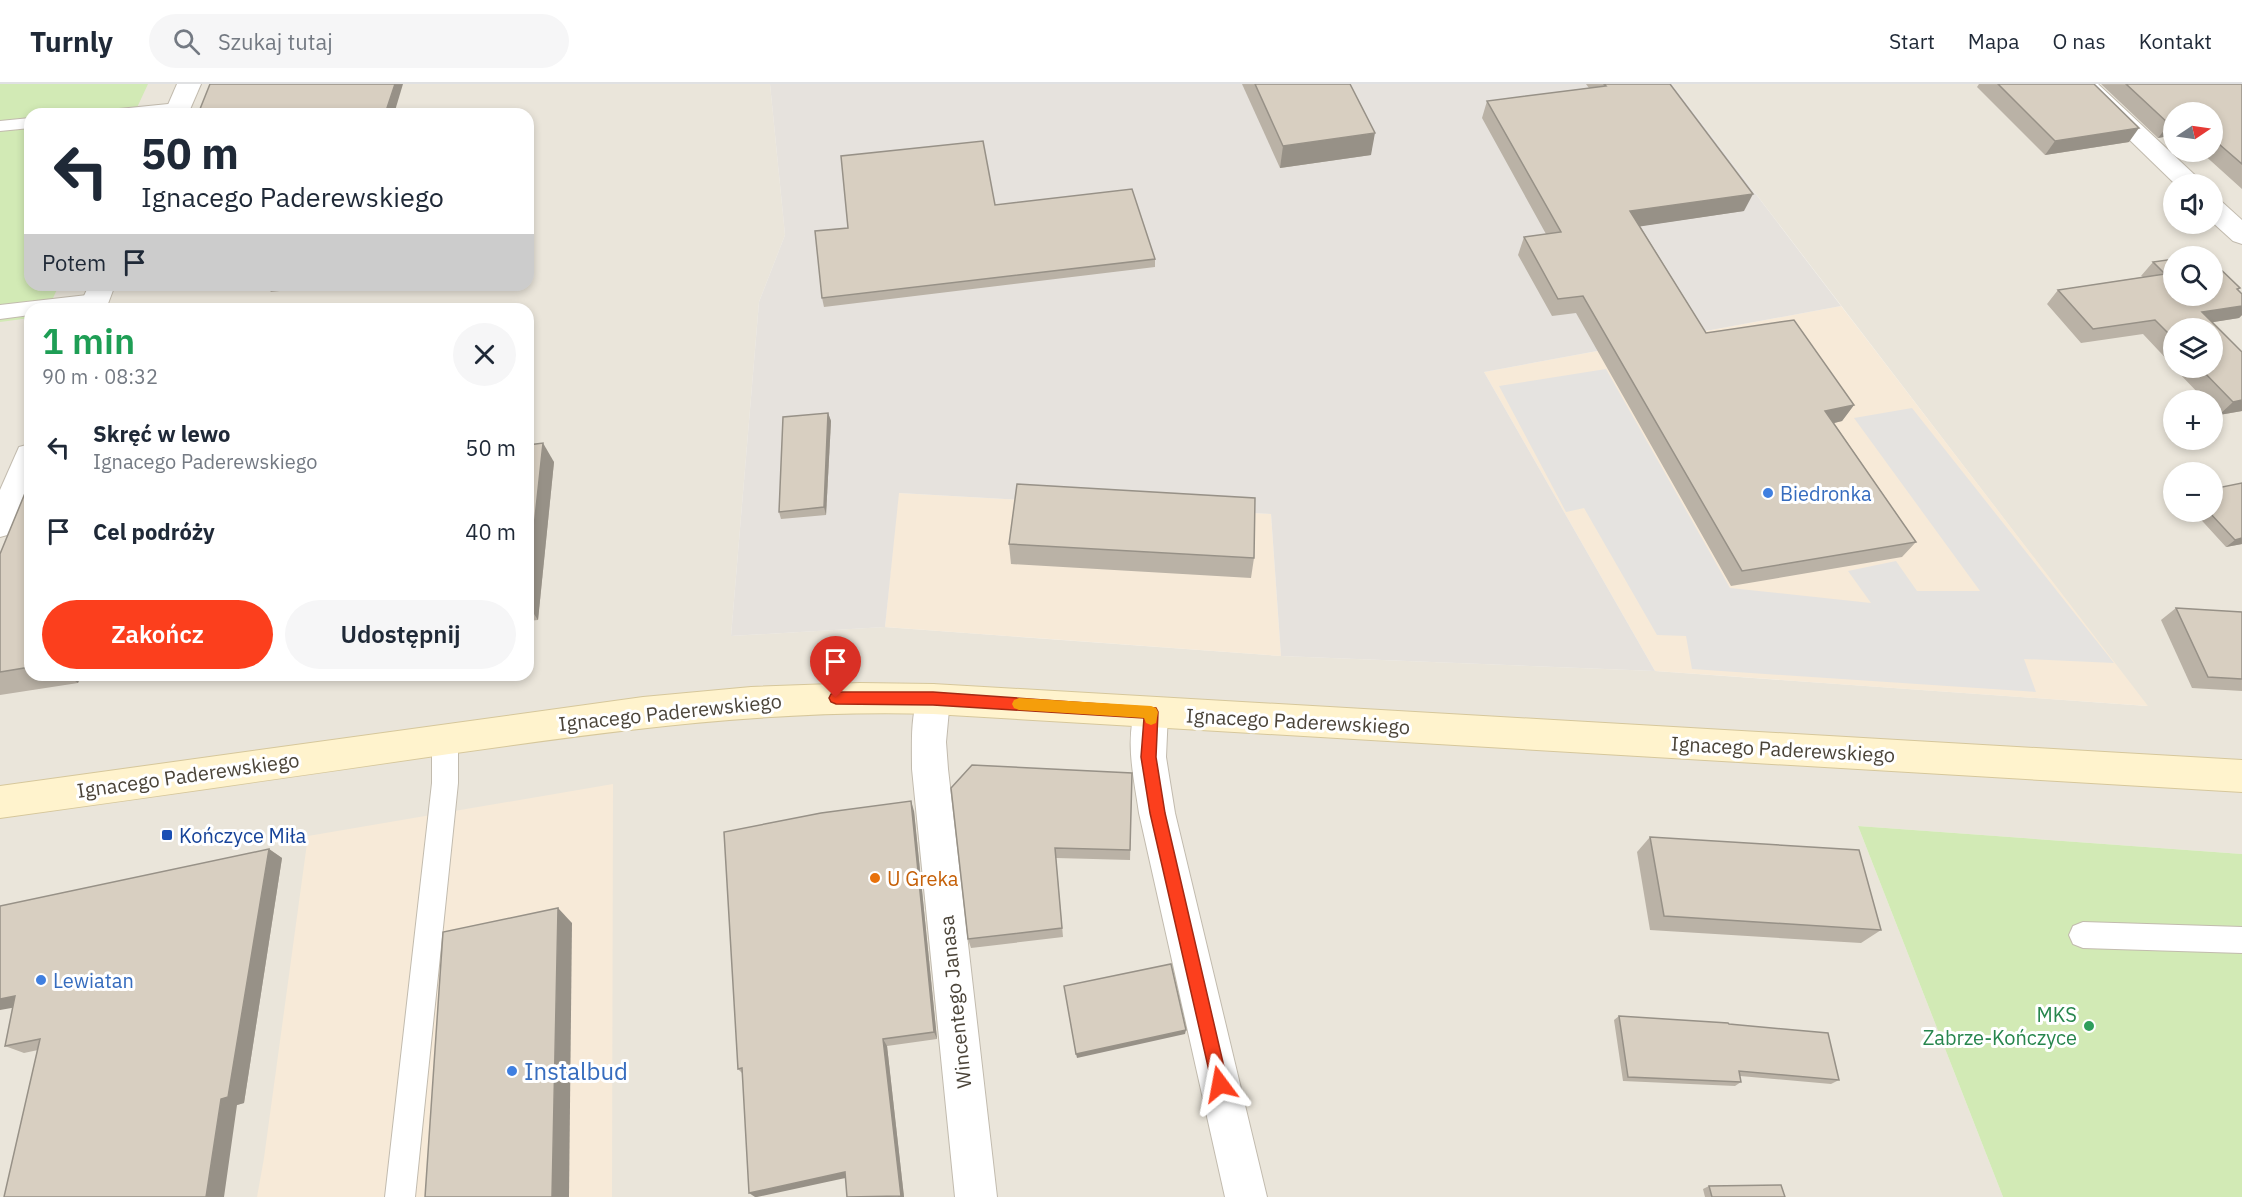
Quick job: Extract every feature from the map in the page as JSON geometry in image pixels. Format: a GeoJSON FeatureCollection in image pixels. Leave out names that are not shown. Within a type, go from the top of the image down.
{"type":"FeatureCollection","features":[{"type":"Feature","properties":{"kind":"main road","name":"Ignacego Paderewskiego"},"geometry":{"type":"LineString","coordinates":[[0,802],[445,739],[707,705],[860,697],[933,699],[2242,776]]}},
{"type":"Feature","properties":{"kind":"street"},"geometry":{"type":"LineString","coordinates":[[178,108],[189,84]]}},
{"type":"Feature","properties":{"kind":"street"},"geometry":{"type":"LineString","coordinates":[[2084,84],[2178,174]]}},
{"type":"Feature","properties":{"kind":"street"},"geometry":{"type":"LineString","coordinates":[[2223,217],[2242,235]]}},
{"type":"Feature","properties":{"kind":"street"},"geometry":{"type":"LineString","coordinates":[[0,525],[24,469]]}},
{"type":"Feature","properties":{"kind":"street","name":"Wincentego Janasa"},"geometry":{"type":"LineString","coordinates":[[933,699],[928,742],[930,769],[976,1197]]}},
{"type":"Feature","properties":{"kind":"street"},"geometry":{"type":"LineString","coordinates":[[1151,712],[1149,757],[1157,813],[1246,1197]]}},
{"type":"Feature","properties":{"kind":"lane"},"geometry":{"type":"LineString","coordinates":[[0,126],[24,124]]}},
{"type":"Feature","properties":{"kind":"lane"},"geometry":{"type":"LineString","coordinates":[[62,303],[97,298]]}},
{"type":"Feature","properties":{"kind":"lane"},"geometry":{"type":"LineString","coordinates":[[0,312],[24,309]]}},
{"type":"Feature","properties":{"kind":"lane"},"geometry":{"type":"LineString","coordinates":[[400,1197],[445,783],[445,739]]}},
{"type":"Feature","properties":{"kind":"lane"},"geometry":{"type":"LineString","coordinates":[[2082,935],[2242,940]]}},
{"type":"Feature","properties":{"kind":"shaded area"},"geometry":{"type":"Polygon","coordinates":[[[0,84],[770,84],[785,235],[759,302],[731,636],[884,627],[1281,656],[1655,671],[2147,706],[1672,84],[2242,84],[2242,854],[1858,826],[2003,1197],[0,1197],[0,84]]]}},
{"type":"Feature","properties":{"kind":"shaded area"},"geometry":{"type":"Polygon","coordinates":[[[770,84],[1672,84],[1841,306],[1484,372],[1655,671],[1281,656],[1271,514],[899,493],[885,627],[731,636],[759,302],[785,235],[770,84]]]}},
{"type":"Feature","properties":{"kind":"shaded area"},"geometry":{"type":"Polygon","coordinates":[[[1841,306],[2148,706],[1655,671],[1484,372],[1841,306]]]}},
{"type":"Feature","properties":{"kind":"shaded area"},"geometry":{"type":"Polygon","coordinates":[[[1606,369],[1730,588],[1871,603],[1848,571],[1896,561],[1917,591],[1980,591],[1854,418],[1912,408],[2114,663],[2024,659],[2036,692],[1692,669],[1686,636],[1657,635],[1584,508],[1566,512],[1499,386],[1606,369]]]}},
{"type":"Feature","properties":{"kind":"shaded area"},"geometry":{"type":"Polygon","coordinates":[[[898,493],[1271,514],[1281,656],[885,627],[898,493]]]}},
{"type":"Feature","properties":{"kind":"shaded area","name":"Instalbud"},"geometry":{"type":"Polygon","coordinates":[[[613,784],[612,1197],[257,1197],[308,836],[613,784]]]}},
{"type":"Feature","properties":{"kind":"green space"},"geometry":{"type":"Polygon","coordinates":[[[0,84],[148,84],[137,108],[24,108],[24,291],[56,291],[51,303],[24,303],[24,319],[0,322],[0,84]]]}},
{"type":"Feature","properties":{"kind":"green space","name":"MKS Zabrze-Kończyce"},"geometry":{"type":"Polygon","coordinates":[[[1858,826],[2242,854],[2242,1197],[2003,1197],[1858,826]]]}},
{"type":"Feature","properties":{"kind":"building"},"geometry":{"type":"Polygon","coordinates":[[[210,84],[395,84],[387,108],[200,108],[210,84]]]}},
{"type":"Feature","properties":{"kind":"building"},"geometry":{"type":"Polygon","coordinates":[[[1255,84],[1350,84],[1375,133],[1283,146],[1255,84]]]}},
{"type":"Feature","properties":{"kind":"building"},"geometry":{"type":"Polygon","coordinates":[[[1604,84],[1670,84],[1753,194],[1630,211],[1706,333],[1794,320],[1854,405],[1825,411],[1916,542],[1742,571],[1583,296],[1558,299],[1524,237],[1561,232],[1487,101],[1606,86],[1604,84]]]}},
{"type":"Feature","properties":{"kind":"building"},"geometry":{"type":"Polygon","coordinates":[[[1998,84],[2094,84],[2139,128],[2055,141],[1998,84]]]}},
{"type":"Feature","properties":{"kind":"building"},"geometry":{"type":"Polygon","coordinates":[[[2126,84],[2242,84],[2242,164],[2223,148],[2223,102],[2163,102],[2163,118],[2126,84]]]}},
{"type":"Feature","properties":{"kind":"building"},"geometry":{"type":"Polygon","coordinates":[[[983,141],[995,205],[1132,189],[1155,259],[822,298],[815,231],[848,228],[841,156],[983,141]]]}},
{"type":"Feature","properties":{"kind":"building"},"geometry":{"type":"Polygon","coordinates":[[[2163,261],[2163,272],[2153,262],[2163,261]]]}},
{"type":"Feature","properties":{"kind":"building"},"geometry":{"type":"Polygon","coordinates":[[[2223,272],[2240,288],[2237,289],[2242,294],[2242,306],[2202,312],[2208,318],[2163,318],[2163,328],[2155,320],[2093,329],[2058,290],[2163,274],[2163,306],[2223,306],[2223,272]]]}},
{"type":"Feature","properties":{"kind":"building"},"geometry":{"type":"Polygon","coordinates":[[[2223,333],[2242,352],[2242,400],[2233,402],[2210,378],[2223,378],[2223,333]]]}},
{"type":"Feature","properties":{"kind":"building"},"geometry":{"type":"Polygon","coordinates":[[[828,413],[824,507],[779,512],[783,417],[828,413]]]}},
{"type":"Feature","properties":{"kind":"building"},"geometry":{"type":"Polygon","coordinates":[[[543,443],[534,527],[534,444],[543,443]]]}},
{"type":"Feature","properties":{"kind":"building"},"geometry":{"type":"Polygon","coordinates":[[[2242,483],[2242,538],[2235,540],[2218,522],[2223,522],[2223,487],[2242,483]]]}},
{"type":"Feature","properties":{"kind":"building"},"geometry":{"type":"Polygon","coordinates":[[[1017,484],[1255,498],[1254,558],[1009,544],[1017,484]]]}},
{"type":"Feature","properties":{"kind":"building"},"geometry":{"type":"Polygon","coordinates":[[[24,496],[24,668],[0,672],[0,554],[24,496]]]}},
{"type":"Feature","properties":{"kind":"building"},"geometry":{"type":"Polygon","coordinates":[[[2176,608],[2242,612],[2242,679],[2208,677],[2176,608]]]}},
{"type":"Feature","properties":{"kind":"building"},"geometry":{"type":"Polygon","coordinates":[[[972,765],[1132,773],[1130,850],[1055,848],[1062,928],[968,939],[951,788],[972,765]]]}},
{"type":"Feature","properties":{"kind":"building"},"geometry":{"type":"Polygon","coordinates":[[[911,801],[934,1032],[883,1039],[901,1196],[847,1197],[845,1172],[749,1193],[742,1068],[738,1069],[724,832],[821,813],[911,801]]]}},
{"type":"Feature","properties":{"kind":"building"},"geometry":{"type":"Polygon","coordinates":[[[1650,837],[1859,850],[1881,930],[1664,916],[1650,837]]]}},
{"type":"Feature","properties":{"kind":"building"},"geometry":{"type":"Polygon","coordinates":[[[269,849],[228,1097],[221,1099],[206,1197],[4,1197],[40,1039],[5,1046],[15,996],[0,999],[0,906],[269,849]]]}},
{"type":"Feature","properties":{"kind":"building","name":"Instalbud"},"geometry":{"type":"Polygon","coordinates":[[[558,908],[552,1197],[425,1197],[443,932],[558,908]]]}},
{"type":"Feature","properties":{"kind":"building"},"geometry":{"type":"Polygon","coordinates":[[[1171,964],[1186,1030],[1076,1054],[1064,986],[1171,964]]]}},
{"type":"Feature","properties":{"kind":"building"},"geometry":{"type":"Polygon","coordinates":[[[1619,1016],[1728,1023],[1828,1033],[1839,1080],[1739,1071],[1741,1082],[1628,1077],[1619,1016]]]}},
{"type":"Feature","properties":{"kind":"building"},"geometry":{"type":"Polygon","coordinates":[[[1781,1185],[1785,1197],[1712,1197],[1709,1186],[1781,1185]]]}},
{"type":"Feature","properties":{"kind":"slow traffic"},"geometry":{"type":"LineString","coordinates":[[1019,704],[1151,712],[1151,718]]}},
{"type":"Feature","properties":{"kind":"place","name":"Biedronka"},"geometry":{"type":"Point","coordinates":[1768,493]}},
{"type":"Feature","properties":{"kind":"place","name":"Kończyce Miła"},"geometry":{"type":"Point","coordinates":[167,835]}},
{"type":"Feature","properties":{"kind":"place","name":"U Greka"},"geometry":{"type":"Point","coordinates":[875,878]}},
{"type":"Feature","properties":{"kind":"place","name":"Lewiatan"},"geometry":{"type":"Point","coordinates":[41,980]}},
{"type":"Feature","properties":{"kind":"place","name":"MKS Zabrze-Kończyce"},"geometry":{"type":"Point","coordinates":[2089,1026]}},
{"type":"Feature","properties":{"kind":"place","name":"Instalbud"},"geometry":{"type":"Point","coordinates":[512,1071]}},
{"type":"Feature","properties":{"kind":"route"},"geometry":{"type":"LineString","coordinates":[[836,698],[894,697],[1151,712],[1149,757],[1157,813],[1220,1084]]}}]}
